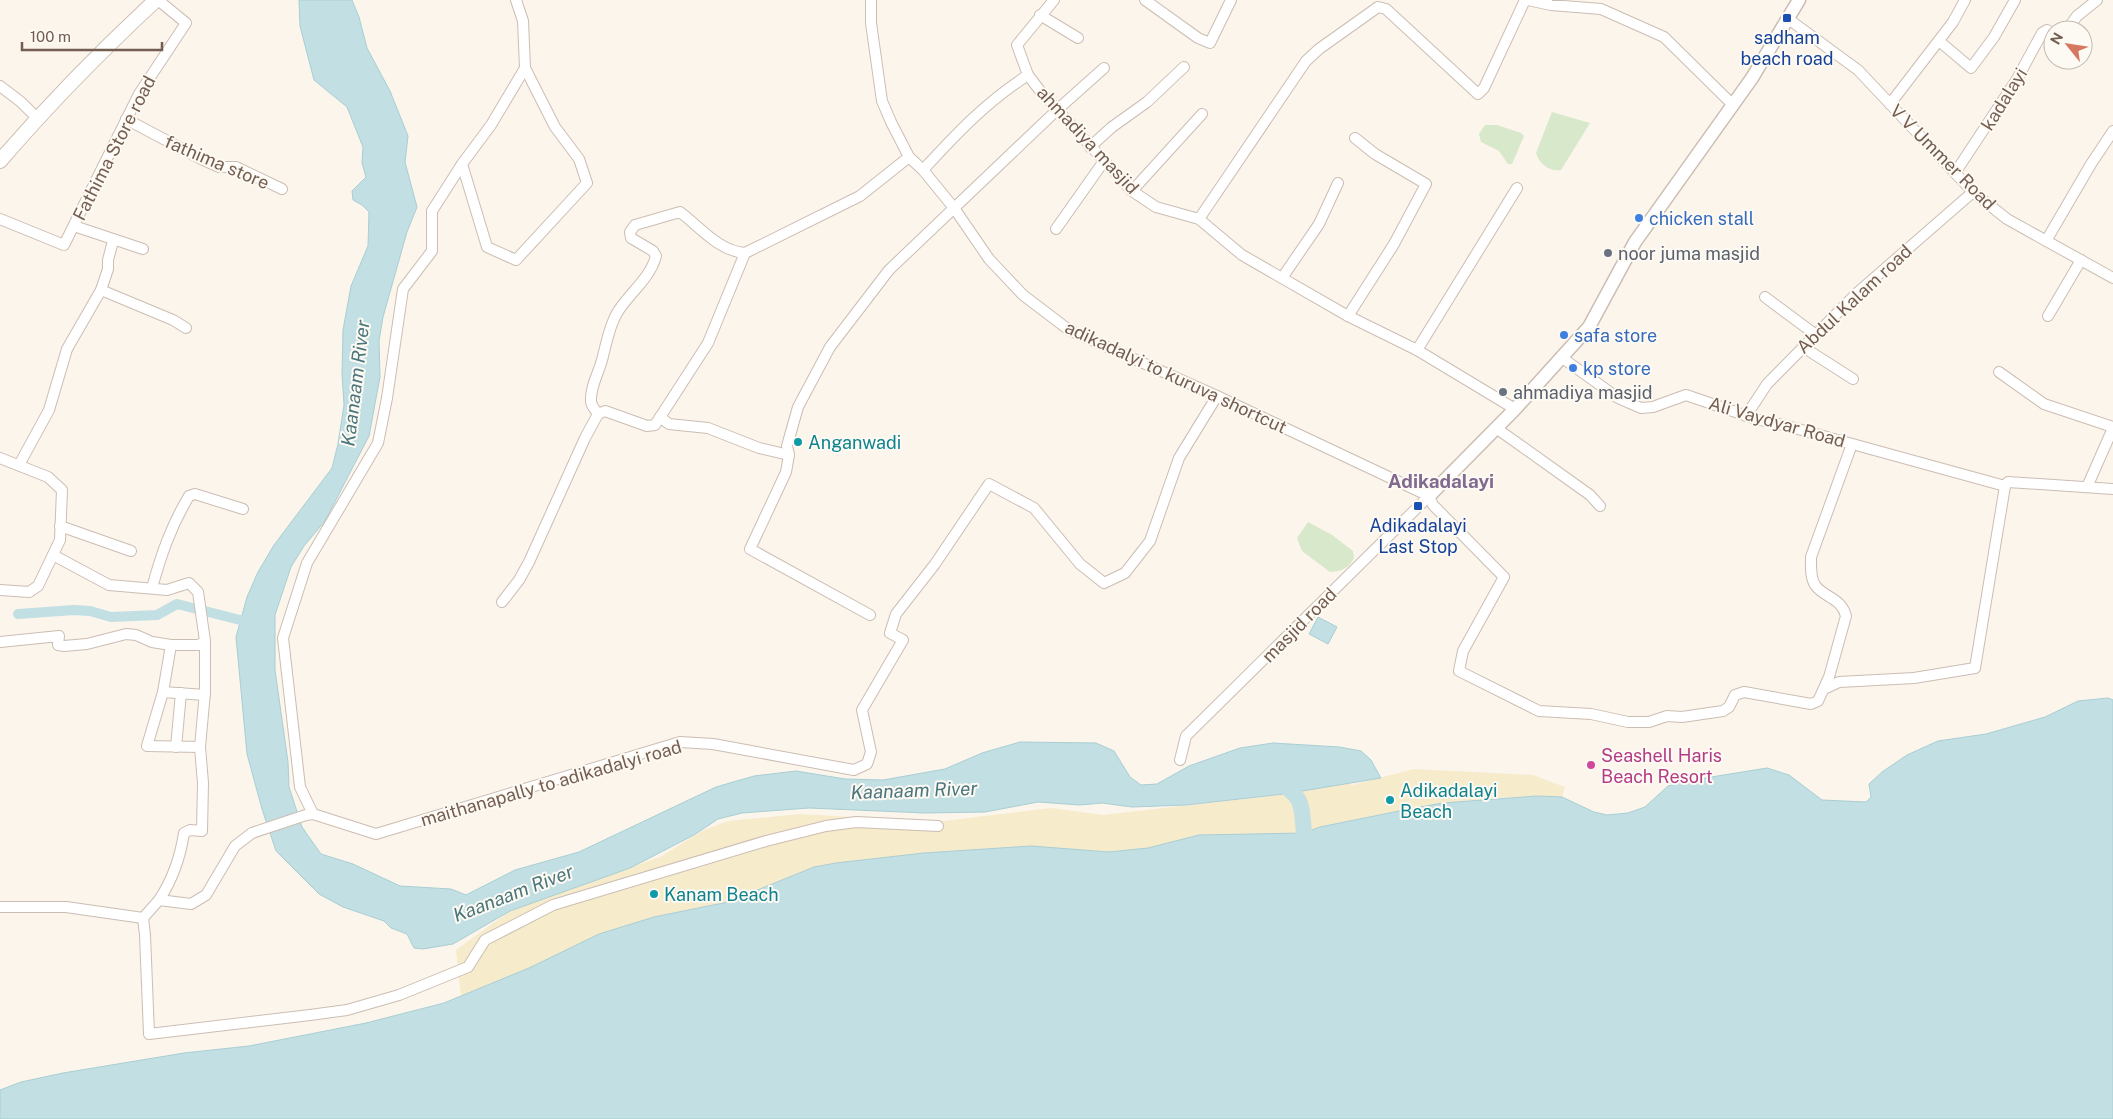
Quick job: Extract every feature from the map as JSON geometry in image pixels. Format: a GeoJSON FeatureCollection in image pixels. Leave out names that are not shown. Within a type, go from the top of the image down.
{"type":"FeatureCollection","features":[{"type":"Feature","properties":{"kind":"main road"},"geometry":{"type":"LineString","coordinates":[[0,161],[36,118],[94,58],[157,0]]}},
{"type":"Feature","properties":{"kind":"street","name":"Fathima Store road"},"geometry":{"type":"LineString","coordinates":[[0,219],[64,245],[139,94],[186,23],[157,0]]}},
{"type":"Feature","properties":{"kind":"street"},"geometry":{"type":"LineString","coordinates":[[462,164],[487,247],[516,260],[587,182],[579,158],[555,126],[526,68],[523,21],[516,0]]}},
{"type":"Feature","properties":{"kind":"street","name":"adikadalyi to kuruva shortcut"},"geometry":{"type":"LineString","coordinates":[[871,0],[871,23],[882,101],[909,157],[923,170],[954,208],[989,260],[1023,295],[1069,330],[1217,396],[1429,496]]}},
{"type":"Feature","properties":{"kind":"street","name":"ahmadiya masjid"},"geometry":{"type":"LineString","coordinates":[[1054,0],[1017,45],[1028,75],[1090,147],[1132,191],[1156,207],[1200,219],[1242,255],[1348,316],[1417,350],[1515,409]]}},
{"type":"Feature","properties":{"kind":"street"},"geometry":{"type":"LineString","coordinates":[[1145,0],[1186,30],[1210,43],[1231,0]]}},
{"type":"Feature","properties":{"kind":"street"},"geometry":{"type":"LineString","coordinates":[[1372,0],[1372,12]]}},
{"type":"Feature","properties":{"kind":"street"},"geometry":{"type":"LineString","coordinates":[[1200,219],[1306,61],[1318,49],[1378,7],[1386,9],[1478,94],[1484,88],[1527,0],[1551,5],[1601,9],[1664,37],[1733,105]]}},
{"type":"Feature","properties":{"kind":"street"},"geometry":{"type":"LineString","coordinates":[[1799,0],[1752,78],[1635,242],[1589,327],[1515,409],[1429,496],[1433,505],[1504,577],[1463,651],[1458,671],[1539,711],[1591,714],[1628,722],[1649,722],[1667,716],[1682,717],[1723,712],[1729,707],[1735,695],[1744,692],[1811,704],[1818,701],[1834,659],[1846,616],[1844,607],[1816,585],[1812,575],[1811,557],[1852,444]]}},
{"type":"Feature","properties":{"kind":"street"},"geometry":{"type":"LineString","coordinates":[[1890,104],[1953,22],[1965,0]]}},
{"type":"Feature","properties":{"kind":"street"},"geometry":{"type":"LineString","coordinates":[[1939,40],[1971,68],[1994,37],[2015,0]]}},
{"type":"Feature","properties":{"kind":"street"},"geometry":{"type":"LineString","coordinates":[[2074,20],[2097,0]]}},
{"type":"Feature","properties":{"kind":"street"},"geometry":{"type":"LineString","coordinates":[[1040,15],[1078,38]]}},
{"type":"Feature","properties":{"kind":"street","name":"V V Ummer Road"},"geometry":{"type":"LineString","coordinates":[[1787,18],[1858,70],[1973,192],[2007,219],[2113,278]]}},
{"type":"Feature","properties":{"kind":"street","name":"kadalayi"},"geometry":{"type":"LineString","coordinates":[[1955,172],[2017,79],[2043,32]]}},
{"type":"Feature","properties":{"kind":"street"},"geometry":{"type":"LineString","coordinates":[[1090,147],[1112,127],[1147,102],[1184,67]]}},
{"type":"Feature","properties":{"kind":"street"},"geometry":{"type":"LineString","coordinates":[[159,900],[191,904],[206,895],[235,846],[252,834],[309,814],[300,787],[283,638],[307,563],[378,443],[387,398],[403,289],[432,251],[432,211],[462,164],[491,125],[526,68]]}},
{"type":"Feature","properties":{"kind":"street"},"geometry":{"type":"LineString","coordinates":[[870,615],[750,549],[786,472],[789,455],[787,446],[798,407],[830,347],[889,270],[1057,110],[1104,68]]}},
{"type":"Feature","properties":{"kind":"street"},"geometry":{"type":"LineString","coordinates":[[923,170],[966,123],[1006,90],[1028,75]]}},
{"type":"Feature","properties":{"kind":"street"},"geometry":{"type":"LineString","coordinates":[[0,86],[21,102],[36,118]]}},
{"type":"Feature","properties":{"kind":"street"},"geometry":{"type":"LineString","coordinates":[[1132,191],[1202,114]]}},
{"type":"Feature","properties":{"kind":"street","name":"fathima store"},"geometry":{"type":"LineString","coordinates":[[126,119],[212,164],[220,167],[236,167],[282,189]]}},
{"type":"Feature","properties":{"kind":"street"},"geometry":{"type":"LineString","coordinates":[[2046,241],[2091,164],[2113,131]]}},
{"type":"Feature","properties":{"kind":"street"},"geometry":{"type":"LineString","coordinates":[[1348,316],[1394,244],[1426,184],[1375,154],[1355,138]]}},
{"type":"Feature","properties":{"kind":"street"},"geometry":{"type":"LineString","coordinates":[[598,414],[592,406],[591,398],[603,357],[606,336],[618,312],[635,293],[654,263],[656,256],[653,251],[631,238],[630,232],[635,225],[680,212],[732,252],[745,254],[860,196],[909,157]]}},
{"type":"Feature","properties":{"kind":"street"},"geometry":{"type":"LineString","coordinates":[[1056,229],[1104,161]]}},
{"type":"Feature","properties":{"kind":"street"},"geometry":{"type":"LineString","coordinates":[[1282,278],[1319,224],[1338,183]]}},
{"type":"Feature","properties":{"kind":"street"},"geometry":{"type":"LineString","coordinates":[[1417,350],[1517,188]]}},
{"type":"Feature","properties":{"kind":"street","name":"Abdul Kalam road"},"geometry":{"type":"LineString","coordinates":[[1746,416],[1767,384],[1857,293],[1973,192]]}},
{"type":"Feature","properties":{"kind":"street"},"geometry":{"type":"LineString","coordinates":[[74,226],[113,241],[143,249]]}},
{"type":"Feature","properties":{"kind":"street"},"geometry":{"type":"LineString","coordinates":[[18,466],[49,410],[67,349],[101,290],[108,270],[108,260],[113,241]]}},
{"type":"Feature","properties":{"kind":"street"},"geometry":{"type":"LineString","coordinates":[[502,602],[529,562],[585,438],[598,414],[605,411],[647,426],[655,425],[708,343],[745,254]]}},
{"type":"Feature","properties":{"kind":"street"},"geometry":{"type":"LineString","coordinates":[[2048,316],[2081,260]]}},
{"type":"Feature","properties":{"kind":"street"},"geometry":{"type":"LineString","coordinates":[[101,290],[173,320],[186,328]]}},
{"type":"Feature","properties":{"kind":"street"},"geometry":{"type":"LineString","coordinates":[[1765,297],[1816,335]]}},
{"type":"Feature","properties":{"kind":"street"},"geometry":{"type":"LineString","coordinates":[[1803,347],[1853,379]]}},
{"type":"Feature","properties":{"kind":"street","name":"Ali Vaydyar Road"},"geometry":{"type":"LineString","coordinates":[[1561,357],[1618,398],[1641,408],[1653,407],[1686,395],[1746,416],[2005,486]]}},
{"type":"Feature","properties":{"kind":"street"},"geometry":{"type":"LineString","coordinates":[[1999,372],[2044,404],[2113,427],[2087,487]]}},
{"type":"Feature","properties":{"kind":"street","name":"maithanapally to adikadalyi road"},"geometry":{"type":"LineString","coordinates":[[309,814],[376,834],[680,742],[713,744],[854,770],[867,764],[871,752],[862,710],[903,640],[890,633],[896,614],[935,564],[989,484],[1034,508],[1080,564],[1104,583],[1125,573],[1150,541],[1179,458],[1217,396]]}},
{"type":"Feature","properties":{"kind":"street"},"geometry":{"type":"LineString","coordinates":[[660,417],[669,424],[708,428],[759,448],[789,455]]}},
{"type":"Feature","properties":{"kind":"street"},"geometry":{"type":"LineString","coordinates":[[1496,428],[1590,495],[1600,506]]}},
{"type":"Feature","properties":{"kind":"street"},"geometry":{"type":"LineString","coordinates":[[0,458],[48,477],[62,490],[60,540],[38,586],[29,592],[0,590]]}},
{"type":"Feature","properties":{"kind":"street"},"geometry":{"type":"LineString","coordinates":[[1824,689],[1839,682],[1914,678],[1975,668],[2005,486],[2008,482],[2113,489]]}},
{"type":"Feature","properties":{"kind":"street"},"geometry":{"type":"LineString","coordinates":[[152,588],[161,554],[173,523],[189,496],[195,494],[244,509]]}},
{"type":"Feature","properties":{"kind":"street","name":"masjid road"},"geometry":{"type":"LineString","coordinates":[[1180,760],[1186,736],[1429,496]]}},
{"type":"Feature","properties":{"kind":"street"},"geometry":{"type":"LineString","coordinates":[[60,526],[131,551]]}},
{"type":"Feature","properties":{"kind":"street"},"geometry":{"type":"LineString","coordinates":[[52,554],[110,586],[167,590],[189,583],[198,592],[205,641],[205,695],[200,748],[203,782],[202,831],[190,830],[184,834],[181,853],[172,880],[159,900],[142,918]]}},
{"type":"Feature","properties":{"kind":"street"},"geometry":{"type":"LineString","coordinates":[[0,642],[59,636],[58,645],[64,646],[87,644],[126,634],[171,646],[199,645],[205,641]]}},
{"type":"Feature","properties":{"kind":"street"},"geometry":{"type":"LineString","coordinates":[[171,646],[163,692],[147,746],[200,748]]}},
{"type":"Feature","properties":{"kind":"street"},"geometry":{"type":"LineString","coordinates":[[163,692],[205,695]]}},
{"type":"Feature","properties":{"kind":"street"},"geometry":{"type":"LineString","coordinates":[[176,747],[181,693]]}},
{"type":"Feature","properties":{"kind":"street"},"geometry":{"type":"LineString","coordinates":[[142,918],[146,935],[149,1034],[236,1025],[347,1010],[399,995],[468,968],[485,940],[553,905],[766,841],[826,826],[856,822],[938,826]]}},
{"type":"Feature","properties":{"kind":"street"},"geometry":{"type":"LineString","coordinates":[[0,907],[66,908],[142,918]]}},
{"type":"Feature","properties":{"kind":"green space"},"geometry":{"type":"Polygon","coordinates":[[[1552,112],[1590,123],[1561,170],[1553,170],[1546,166],[1540,161],[1536,153],[1552,112]]]}},
{"type":"Feature","properties":{"kind":"green space"},"geometry":{"type":"Polygon","coordinates":[[[1485,125],[1497,125],[1521,133],[1524,136],[1512,164],[1508,164],[1499,151],[1481,142],[1479,134],[1485,125]]]}},
{"type":"Feature","properties":{"kind":"green space"},"geometry":{"type":"Polygon","coordinates":[[[1308,522],[1332,535],[1353,551],[1354,558],[1347,567],[1330,572],[1302,551],[1297,538],[1308,522]]]}},
{"type":"Feature","properties":{"kind":"sand","name":"Kanam Beach"},"geometry":{"type":"Polygon","coordinates":[[[1414,769],[1533,775],[1565,787],[1562,797],[1532,796],[1441,804],[1320,827],[1304,833],[1199,835],[1148,848],[1109,852],[1031,846],[924,853],[814,867],[728,902],[654,917],[599,934],[529,968],[461,996],[456,950],[510,911],[662,856],[702,831],[728,821],[800,814],[935,822],[1051,808],[1103,815],[1295,793],[1328,776],[1352,785],[1414,769]]]}},
{"type":"Feature","properties":{"kind":"water"},"geometry":{"type":"Polygon","coordinates":[[[299,0],[352,0],[359,17],[367,48],[390,91],[408,136],[405,162],[417,207],[407,232],[383,317],[379,341],[380,377],[369,436],[325,521],[304,546],[291,567],[275,615],[275,670],[288,762],[289,787],[302,827],[321,854],[353,864],[400,886],[451,889],[466,895],[515,870],[579,852],[716,787],[754,776],[796,771],[845,779],[883,780],[945,769],[982,753],[1020,742],[1096,743],[1114,751],[1130,777],[1141,785],[1157,784],[1189,766],[1240,748],[1273,743],[1339,747],[1361,751],[1371,760],[1381,778],[1284,794],[1186,805],[1132,807],[1102,803],[1080,805],[1038,802],[985,812],[925,813],[809,808],[742,813],[718,819],[694,835],[630,868],[510,911],[453,944],[423,949],[414,948],[407,934],[391,928],[384,921],[343,907],[319,894],[276,851],[262,809],[247,754],[236,637],[247,597],[258,572],[274,545],[332,468],[344,405],[342,374],[343,330],[351,286],[368,246],[369,212],[353,200],[352,191],[366,177],[362,163],[363,147],[347,107],[314,80],[300,26],[299,0]]]}},
{"type":"Feature","properties":{"kind":"water"},"geometry":{"type":"Polygon","coordinates":[[[1318,617],[1337,627],[1328,644],[1309,634],[1318,617]]]}},
{"type":"Feature","properties":{"kind":"water"},"geometry":{"type":"Polygon","coordinates":[[[2108,698],[2113,700],[2113,1119],[0,1119],[0,1090],[21,1082],[63,1073],[184,1053],[249,1046],[366,1023],[444,1003],[529,968],[599,934],[654,917],[728,902],[814,867],[924,853],[1031,846],[1109,852],[1148,848],[1199,835],[1304,833],[1320,827],[1443,803],[1537,796],[1562,797],[1594,812],[1607,815],[1628,813],[1645,807],[1668,786],[1767,768],[1789,775],[1822,800],[1866,802],[1871,797],[1869,784],[1882,772],[1907,755],[1938,741],[1986,734],[2045,717],[2078,701],[2108,698]]]}},
{"type":"Feature","properties":{"kind":"waterway"},"geometry":{"type":"LineString","coordinates":[[18,614],[74,610],[90,611],[111,617],[157,615],[177,604],[252,623]]}},
{"type":"Feature","properties":{"kind":"waterway","name":"Kaanaam River"},"geometry":{"type":"LineString","coordinates":[[1276,780],[1292,792],[1299,802],[1304,833]]}},
{"type":"Feature","properties":{"kind":"place","name":"sadham beach road"},"geometry":{"type":"Point","coordinates":[1787,18]}},
{"type":"Feature","properties":{"kind":"place","name":"chicken stall"},"geometry":{"type":"Point","coordinates":[1639,218]}},
{"type":"Feature","properties":{"kind":"place","name":"noor juma masjid"},"geometry":{"type":"Point","coordinates":[1608,253]}},
{"type":"Feature","properties":{"kind":"place","name":"safa store"},"geometry":{"type":"Point","coordinates":[1564,335]}},
{"type":"Feature","properties":{"kind":"place","name":"kp store"},"geometry":{"type":"Point","coordinates":[1573,368]}},
{"type":"Feature","properties":{"kind":"place","name":"ahmadiya masjid"},"geometry":{"type":"Point","coordinates":[1503,392]}},
{"type":"Feature","properties":{"kind":"place","name":"Anganwadi"},"geometry":{"type":"Point","coordinates":[798,442]}},
{"type":"Feature","properties":{"kind":"place","name":"Adikadalayi Last Stop"},"geometry":{"type":"Point","coordinates":[1418,506]}},
{"type":"Feature","properties":{"kind":"place","name":"Seashell Haris Beach Resort"},"geometry":{"type":"Point","coordinates":[1591,765]}},
{"type":"Feature","properties":{"kind":"place","name":"Adikadalayi Beach"},"geometry":{"type":"Point","coordinates":[1390,800]}},
{"type":"Feature","properties":{"kind":"place","name":"Kanam Beach"},"geometry":{"type":"Point","coordinates":[654,894]}},
{"type":"Feature","properties":{"kind":"district","name":"Adikadalayi"},"geometry":{"type":"Point","coordinates":[1441,481]}}]}
